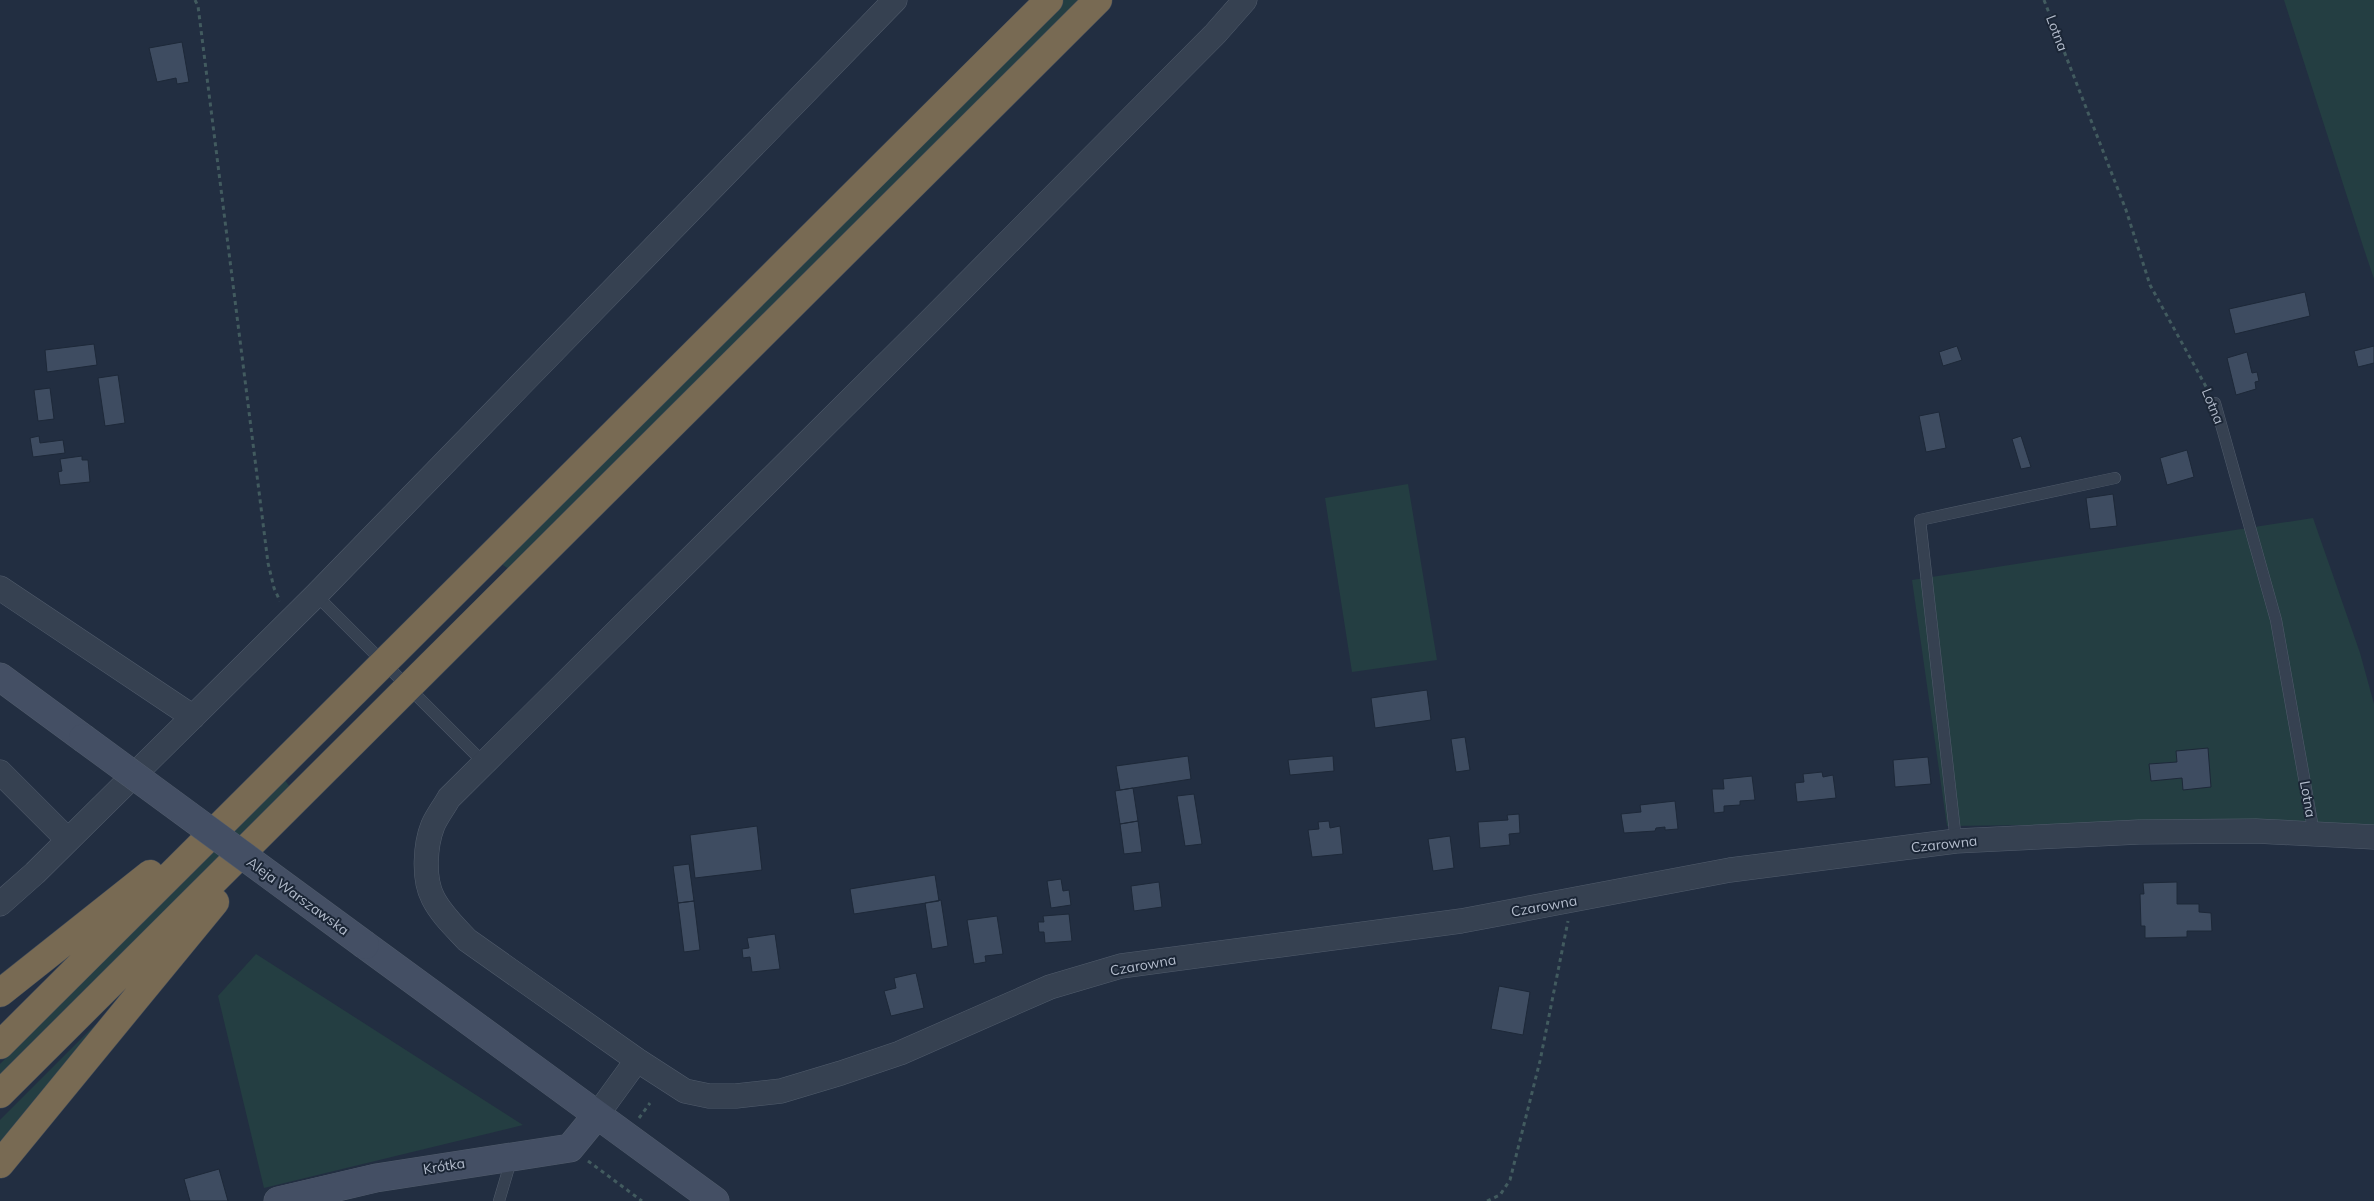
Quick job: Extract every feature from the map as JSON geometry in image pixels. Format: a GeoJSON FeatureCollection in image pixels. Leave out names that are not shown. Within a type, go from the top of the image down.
{"type":"FeatureCollection","features":[{"type":"Feature","properties":{"kind":"highway"},"geometry":{"type":"LineString","coordinates":[[0,1045],[1049,0]]}},
{"type":"Feature","properties":{"kind":"highway"},"geometry":{"type":"LineString","coordinates":[[0,1094],[1098,0]]}},
{"type":"Feature","properties":{"kind":"highway"},"geometry":{"type":"LineString","coordinates":[[0,993],[253,793]]}},
{"type":"Feature","properties":{"kind":"highway"},"geometry":{"type":"LineString","coordinates":[[0,1164],[57,1097],[204,915],[244,871],[299,795]]}},
{"type":"Feature","properties":{"kind":"street"},"geometry":{"type":"LineString","coordinates":[[0,904],[68,840],[290,622],[895,0]]}},
{"type":"Feature","properties":{"kind":"street","name":"Czarowna"},"geometry":{"type":"LineString","coordinates":[[1245,0],[1208,41],[936,315],[449,798],[433,825],[428,851],[427,876],[432,897],[446,918],[467,940],[637,1060],[685,1091],[709,1096],[736,1096],[781,1091],[900,1053],[1050,988],[1121,966],[1461,921],[1730,870],[1956,841],[2139,832],[2256,831],[2374,837]]}},
{"type":"Feature","properties":{"kind":"street"},"geometry":{"type":"LineString","coordinates":[[0,588],[193,717]]}},
{"type":"Feature","properties":{"kind":"street","name":"Aleja Warszawska"},"geometry":{"type":"LineString","coordinates":[[0,677],[714,1201]]}},
{"type":"Feature","properties":{"kind":"street"},"geometry":{"type":"LineString","coordinates":[[0,772],[68,840]]}},
{"type":"Feature","properties":{"kind":"street"},"geometry":{"type":"LineString","coordinates":[[570,1148],[637,1060]]}},
{"type":"Feature","properties":{"kind":"street","name":"Krótka"},"geometry":{"type":"LineString","coordinates":[[278,1201],[376,1178],[512,1155],[570,1148]]}},
{"type":"Feature","properties":{"kind":"lane","name":"Lotna"},"geometry":{"type":"LineString","coordinates":[[2215,403],[2276,620],[2314,834]]}},
{"type":"Feature","properties":{"kind":"lane"},"geometry":{"type":"LineString","coordinates":[[1956,841],[1920,520],[2115,478]]}},
{"type":"Feature","properties":{"kind":"lane"},"geometry":{"type":"LineString","coordinates":[[316,595],[484,763]]}},
{"type":"Feature","properties":{"kind":"lane"},"geometry":{"type":"LineString","coordinates":[[499,1201],[512,1155]]}},
{"type":"Feature","properties":{"kind":"path"},"geometry":{"type":"LineString","coordinates":[[195,0],[198,6],[268,562],[274,588],[290,622]]}},
{"type":"Feature","properties":{"kind":"path","name":"Lotna"},"geometry":{"type":"LineString","coordinates":[[2044,0],[2126,210],[2150,285],[2215,403]]}},
{"type":"Feature","properties":{"kind":"path"},"geometry":{"type":"LineString","coordinates":[[1488,1201],[1500,1195],[1510,1180],[1540,1061],[1572,901]]}},
{"type":"Feature","properties":{"kind":"path"},"geometry":{"type":"LineString","coordinates":[[570,1148],[642,1201]]}},
{"type":"Feature","properties":{"kind":"green space"},"geometry":{"type":"Polygon","coordinates":[[[1061,0],[1082,0],[510,570],[500,563],[1061,0]]]}},
{"type":"Feature","properties":{"kind":"green space"},"geometry":{"type":"Polygon","coordinates":[[[2284,0],[2374,0],[2374,279],[2362,243],[2284,0]]]}},
{"type":"Feature","properties":{"kind":"green space"},"geometry":{"type":"Polygon","coordinates":[[[1408,484],[1437,660],[1352,672],[1325,498],[1408,484]]]}},
{"type":"Feature","properties":{"kind":"green space"},"geometry":{"type":"Polygon","coordinates":[[[2313,518],[2360,653],[2374,704],[2374,827],[2298,822],[1947,826],[1912,580],[2313,518]]]}},
{"type":"Feature","properties":{"kind":"green space"},"geometry":{"type":"Polygon","coordinates":[[[284,779],[290,787],[0,1075],[0,1064],[284,779]]]}},
{"type":"Feature","properties":{"kind":"green space"},"geometry":{"type":"Polygon","coordinates":[[[256,954],[523,1125],[264,1188],[218,996],[256,954]]]}},
{"type":"Feature","properties":{"kind":"green space"},"geometry":{"type":"Polygon","coordinates":[[[95,1025],[98,1026],[0,1146],[0,1120],[95,1025]]]}},
{"type":"Feature","properties":{"kind":"building"},"geometry":{"type":"Polygon","coordinates":[[[182,42],[189,82],[177,84],[176,78],[157,82],[149,48],[182,42]]]}},
{"type":"Feature","properties":{"kind":"building"},"geometry":{"type":"Polygon","coordinates":[[[2305,292],[2310,316],[2235,334],[2229,309],[2305,292]]]}},
{"type":"Feature","properties":{"kind":"building"},"geometry":{"type":"Polygon","coordinates":[[[94,344],[97,365],[47,372],[45,350],[94,344]]]}},
{"type":"Feature","properties":{"kind":"building"},"geometry":{"type":"Polygon","coordinates":[[[1957,346],[1962,360],[1943,366],[1939,352],[1957,346]]]}},
{"type":"Feature","properties":{"kind":"building"},"geometry":{"type":"Polygon","coordinates":[[[2374,346],[2374,363],[2358,367],[2354,351],[2374,346]]]}},
{"type":"Feature","properties":{"kind":"building"},"geometry":{"type":"Polygon","coordinates":[[[2247,352],[2252,373],[2257,372],[2259,381],[2255,382],[2256,389],[2236,395],[2227,358],[2247,352]]]}},
{"type":"Feature","properties":{"kind":"building"},"geometry":{"type":"Polygon","coordinates":[[[118,375],[125,423],[105,426],[98,378],[118,375]]]}},
{"type":"Feature","properties":{"kind":"building"},"geometry":{"type":"Polygon","coordinates":[[[50,388],[54,419],[38,421],[34,390],[50,388]]]}},
{"type":"Feature","properties":{"kind":"building"},"geometry":{"type":"Polygon","coordinates":[[[1939,412],[1946,448],[1926,452],[1919,416],[1939,412]]]}},
{"type":"Feature","properties":{"kind":"building"},"geometry":{"type":"Polygon","coordinates":[[[39,436],[40,443],[63,440],[65,453],[33,457],[30,438],[39,436]]]}},
{"type":"Feature","properties":{"kind":"building"},"geometry":{"type":"Polygon","coordinates":[[[2021,436],[2031,467],[2021,469],[2012,439],[2021,436]]]}},
{"type":"Feature","properties":{"kind":"building"},"geometry":{"type":"Polygon","coordinates":[[[2187,450],[2194,477],[2167,485],[2160,458],[2187,450]]]}},
{"type":"Feature","properties":{"kind":"building"},"geometry":{"type":"Polygon","coordinates":[[[82,456],[82,460],[88,460],[90,482],[60,485],[58,472],[62,471],[60,459],[82,456]]]}},
{"type":"Feature","properties":{"kind":"building"},"geometry":{"type":"Polygon","coordinates":[[[2113,494],[2117,526],[2090,529],[2086,498],[2113,494]]]}},
{"type":"Feature","properties":{"kind":"building"},"geometry":{"type":"Polygon","coordinates":[[[1427,690],[1431,720],[1375,728],[1371,698],[1427,690]]]}},
{"type":"Feature","properties":{"kind":"building"},"geometry":{"type":"Polygon","coordinates":[[[1465,737],[1470,770],[1456,772],[1451,739],[1465,737]]]}},
{"type":"Feature","properties":{"kind":"building"},"geometry":{"type":"Polygon","coordinates":[[[2208,748],[2211,787],[2183,790],[2182,778],[2151,781],[2149,764],[2177,762],[2176,751],[2208,748]]]}},
{"type":"Feature","properties":{"kind":"building"},"geometry":{"type":"Polygon","coordinates":[[[1188,756],[1191,779],[1120,790],[1116,766],[1188,756]]]}},
{"type":"Feature","properties":{"kind":"building"},"geometry":{"type":"Polygon","coordinates":[[[1333,756],[1334,771],[1290,775],[1288,760],[1333,756]]]}},
{"type":"Feature","properties":{"kind":"building"},"geometry":{"type":"Polygon","coordinates":[[[1928,757],[1931,784],[1895,787],[1893,760],[1928,757]]]}},
{"type":"Feature","properties":{"kind":"building"},"geometry":{"type":"Polygon","coordinates":[[[1822,772],[1823,777],[1833,775],[1836,798],[1797,802],[1795,783],[1804,782],[1803,774],[1822,772]]]}},
{"type":"Feature","properties":{"kind":"building"},"geometry":{"type":"Polygon","coordinates":[[[1752,776],[1755,800],[1740,801],[1740,805],[1724,806],[1724,812],[1714,813],[1712,789],[1724,789],[1723,779],[1752,776]]]}},
{"type":"Feature","properties":{"kind":"building"},"geometry":{"type":"Polygon","coordinates":[[[1133,788],[1138,821],[1120,824],[1115,791],[1133,788]]]}},
{"type":"Feature","properties":{"kind":"building"},"geometry":{"type":"Polygon","coordinates":[[[1194,794],[1202,844],[1185,846],[1177,796],[1194,794]]]}},
{"type":"Feature","properties":{"kind":"building"},"geometry":{"type":"Polygon","coordinates":[[[1675,801],[1678,829],[1665,830],[1665,827],[1656,828],[1655,831],[1624,833],[1621,814],[1641,812],[1640,805],[1675,801]]]}},
{"type":"Feature","properties":{"kind":"building"},"geometry":{"type":"Polygon","coordinates":[[[1519,814],[1520,833],[1509,834],[1510,845],[1480,848],[1478,822],[1508,820],[1507,815],[1519,814]]]}},
{"type":"Feature","properties":{"kind":"building"},"geometry":{"type":"Polygon","coordinates":[[[1138,821],[1142,852],[1124,854],[1120,824],[1138,821]]]}},
{"type":"Feature","properties":{"kind":"building"},"geometry":{"type":"Polygon","coordinates":[[[1329,821],[1330,828],[1340,826],[1343,854],[1312,857],[1308,830],[1319,829],[1318,822],[1329,821]]]}},
{"type":"Feature","properties":{"kind":"building"},"geometry":{"type":"Polygon","coordinates":[[[757,826],[762,870],[695,878],[690,835],[757,826]]]}},
{"type":"Feature","properties":{"kind":"building"},"geometry":{"type":"Polygon","coordinates":[[[1450,836],[1454,868],[1433,871],[1428,839],[1450,836]]]}},
{"type":"Feature","properties":{"kind":"building"},"geometry":{"type":"Polygon","coordinates":[[[689,864],[694,901],[678,903],[673,866],[689,864]]]}},
{"type":"Feature","properties":{"kind":"building"},"geometry":{"type":"Polygon","coordinates":[[[935,875],[939,901],[854,914],[850,889],[935,875]]]}},
{"type":"Feature","properties":{"kind":"building"},"geometry":{"type":"Polygon","coordinates":[[[1061,879],[1063,891],[1069,890],[1071,905],[1051,908],[1047,881],[1061,879]]]}},
{"type":"Feature","properties":{"kind":"building"},"geometry":{"type":"Polygon","coordinates":[[[1159,882],[1162,907],[1134,911],[1131,886],[1159,882]]]}},
{"type":"Feature","properties":{"kind":"building"},"geometry":{"type":"Polygon","coordinates":[[[2177,882],[2177,904],[2199,904],[2199,912],[2211,913],[2212,931],[2187,931],[2187,937],[2145,938],[2145,926],[2141,926],[2140,894],[2144,894],[2143,883],[2177,882]]]}},
{"type":"Feature","properties":{"kind":"building"},"geometry":{"type":"Polygon","coordinates":[[[941,900],[948,946],[932,949],[925,903],[941,900]]]}},
{"type":"Feature","properties":{"kind":"building"},"geometry":{"type":"Polygon","coordinates":[[[694,901],[700,950],[684,952],[678,903],[694,901]]]}},
{"type":"Feature","properties":{"kind":"building"},"geometry":{"type":"Polygon","coordinates":[[[1069,914],[1072,941],[1045,943],[1044,932],[1039,932],[1038,922],[1044,922],[1043,916],[1069,914]]]}},
{"type":"Feature","properties":{"kind":"building"},"geometry":{"type":"Polygon","coordinates":[[[997,916],[1003,954],[985,956],[986,962],[974,964],[967,920],[997,916]]]}},
{"type":"Feature","properties":{"kind":"building"},"geometry":{"type":"Polygon","coordinates":[[[775,934],[780,969],[752,972],[750,957],[743,958],[742,949],[749,948],[747,938],[775,934]]]}},
{"type":"Feature","properties":{"kind":"building"},"geometry":{"type":"Polygon","coordinates":[[[916,973],[924,1008],[891,1016],[884,991],[896,988],[894,978],[916,973]]]}},
{"type":"Feature","properties":{"kind":"building"},"geometry":{"type":"Polygon","coordinates":[[[1499,986],[1530,992],[1523,1035],[1491,1029],[1499,986]]]}},
{"type":"Feature","properties":{"kind":"building"},"geometry":{"type":"Polygon","coordinates":[[[219,1169],[228,1201],[190,1201],[184,1179],[219,1169]]]}}]}
